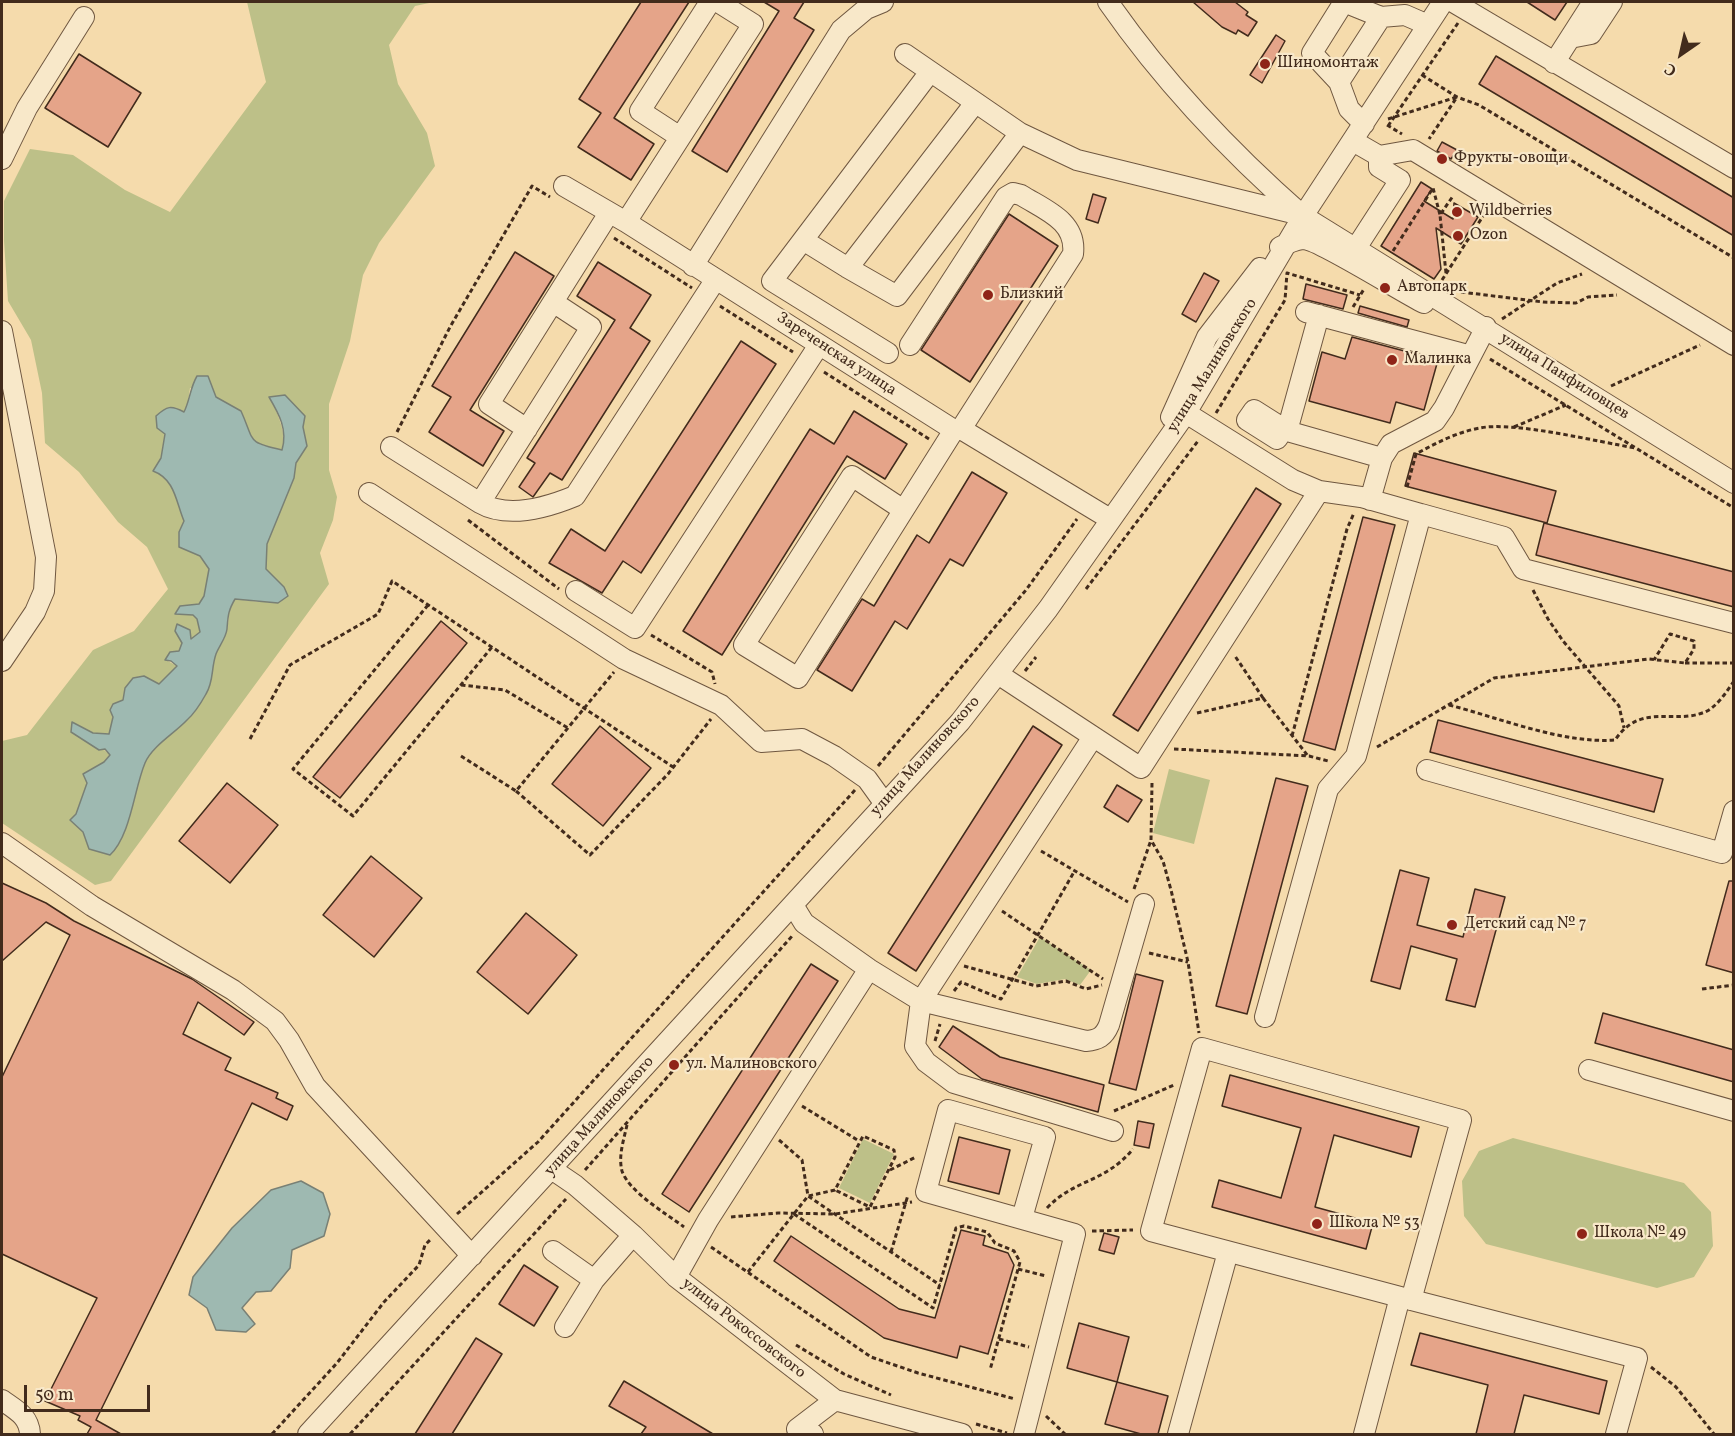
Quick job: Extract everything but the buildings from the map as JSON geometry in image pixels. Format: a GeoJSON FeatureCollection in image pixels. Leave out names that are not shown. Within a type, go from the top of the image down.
{"type":"FeatureCollection","features":[{"type":"Feature","properties":{"kind":"street"},"geometry":{"type":"LineString","coordinates":[[680,137],[640,111],[711,2]]}},
{"type":"Feature","properties":{"kind":"street"},"geometry":{"type":"LineString","coordinates":[[527,429],[489,404],[553,302],[611,221],[680,137],[753,24],[718,2]]}},
{"type":"Feature","properties":{"kind":"street"},"geometry":{"type":"LineString","coordinates":[[693,266],[841,30],[866,9],[883,2]]}},
{"type":"Feature","properties":{"kind":"street"},"geometry":{"type":"LineString","coordinates":[[1108,2],[1138,46],[1168,82],[1269,186],[1303,216],[1356,248],[1400,180],[1379,167],[1379,156]]}},
{"type":"Feature","properties":{"kind":"street"},"geometry":{"type":"LineString","coordinates":[[1364,124],[1349,109],[1339,82],[1312,53],[1344,2],[1380,17],[1405,15],[1428,26]]}},
{"type":"Feature","properties":{"kind":"street","name":"улица Малиновского"},"geometry":{"type":"LineString","coordinates":[[308,1434],[960,722],[1048,609],[1186,412],[1303,216],[1443,2]]}},
{"type":"Feature","properties":{"kind":"street"},"geometry":{"type":"LineString","coordinates":[[1554,63],[1593,2]]}},
{"type":"Feature","properties":{"kind":"street"},"geometry":{"type":"LineString","coordinates":[[1570,38],[1591,34],[1612,2]]}},
{"type":"Feature","properties":{"kind":"street"},"geometry":{"type":"LineString","coordinates":[[1461,6],[1730,166]]}},
{"type":"Feature","properties":{"kind":"street"},"geometry":{"type":"LineString","coordinates":[[2,159],[27,108],[84,17]]}},
{"type":"Feature","properties":{"kind":"street"},"geometry":{"type":"LineString","coordinates":[[1339,82],[1380,17]]}},
{"type":"Feature","properties":{"kind":"street"},"geometry":{"type":"LineString","coordinates":[[905,54],[1020,134],[1077,160],[1303,216]]}},
{"type":"Feature","properties":{"kind":"street"},"geometry":{"type":"LineString","coordinates":[[888,353],[772,281],[930,72]]}},
{"type":"Feature","properties":{"kind":"street"},"geometry":{"type":"LineString","coordinates":[[848,268],[975,104]]}},
{"type":"Feature","properties":{"kind":"street"},"geometry":{"type":"LineString","coordinates":[[803,240],[897,296],[1020,134]]}},
{"type":"Feature","properties":{"kind":"street"},"geometry":{"type":"LineString","coordinates":[[1353,141],[1379,156],[1413,150],[1726,341]]}},
{"type":"Feature","properties":{"kind":"street","name":"Зареченская улица"},"geometry":{"type":"LineString","coordinates":[[558,192],[716,279],[953,435],[1110,519]]}},
{"type":"Feature","properties":{"kind":"street"},"geometry":{"type":"LineString","coordinates":[[902,509],[852,476],[744,645],[798,678],[902,509],[1073,255],[1072,235],[1068,226],[1021,195],[1013,193],[1006,197],[910,345]]}},
{"type":"Feature","properties":{"kind":"street"},"geometry":{"type":"LineString","coordinates":[[1522,217],[1543,218],[1718,326],[1726,341]]}},
{"type":"Feature","properties":{"kind":"street"},"geometry":{"type":"LineString","coordinates":[[1148,466],[1207,337],[1271,253],[1287,243],[1303,239],[1318,242],[1397,290],[1485,329],[1435,421],[1391,444],[1365,499]]}},
{"type":"Feature","properties":{"kind":"street","name":"улица Панфиловцев"},"geometry":{"type":"LineString","coordinates":[[1356,248],[1391,264],[1485,329],[1734,483]]}},
{"type":"Feature","properties":{"kind":"street"},"geometry":{"type":"LineString","coordinates":[[391,447],[493,511],[507,513],[575,496],[716,279]]}},
{"type":"Feature","properties":{"kind":"street"},"geometry":{"type":"LineString","coordinates":[[480,503],[591,327],[553,302]]}},
{"type":"Feature","properties":{"kind":"street"},"geometry":{"type":"LineString","coordinates":[[1380,466],[1285,430],[1307,310],[1472,353]]}},
{"type":"Feature","properties":{"kind":"street"},"geometry":{"type":"LineString","coordinates":[[2,331],[46,557],[44,591],[35,612],[2,662]]}},
{"type":"Feature","properties":{"kind":"street"},"geometry":{"type":"LineString","coordinates":[[571,592],[635,628],[819,345]]}},
{"type":"Feature","properties":{"kind":"street"},"geometry":{"type":"LineString","coordinates":[[1186,412],[1293,480],[1319,491],[1365,499],[1504,537],[1523,569],[1734,623]]}},
{"type":"Feature","properties":{"kind":"street"},"geometry":{"type":"LineString","coordinates":[[1380,466],[1382,489],[1413,512]]}},
{"type":"Feature","properties":{"kind":"street"},"geometry":{"type":"LineString","coordinates":[[998,674],[1141,768],[1319,491]]}},
{"type":"Feature","properties":{"kind":"street"},"geometry":{"type":"LineString","coordinates":[[369,493],[624,659],[721,705],[762,742],[802,739],[834,756],[867,779],[885,804]]}},
{"type":"Feature","properties":{"kind":"street"},"geometry":{"type":"LineString","coordinates":[[1265,1017],[1328,789],[1356,756],[1413,512]]}},
{"type":"Feature","properties":{"kind":"street"},"geometry":{"type":"LineString","coordinates":[[1093,737],[921,1001],[915,1046],[926,1062],[954,1083],[1113,1122]]}},
{"type":"Feature","properties":{"kind":"street"},"geometry":{"type":"LineString","coordinates":[[1426,770],[1722,853],[1734,811]]}},
{"type":"Feature","properties":{"kind":"street"},"geometry":{"type":"LineString","coordinates":[[2,843],[92,906],[233,990],[275,1021],[289,1040],[315,1086],[471,1256]]}},
{"type":"Feature","properties":{"kind":"street"},"geometry":{"type":"LineString","coordinates":[[793,904],[804,923],[869,969],[921,1001],[1086,1041],[1097,1040],[1105,1035],[1109,1025],[1137,904]]}},
{"type":"Feature","properties":{"kind":"street"},"geometry":{"type":"LineString","coordinates":[[676,1277],[708,1220],[869,969]]}},
{"type":"Feature","properties":{"kind":"street"},"geometry":{"type":"LineString","coordinates":[[1365,1434],[1405,1299],[1461,1120],[1202,1048],[1150,1231],[1405,1299],[1637,1358],[1616,1434]]}},
{"type":"Feature","properties":{"kind":"street"},"geometry":{"type":"LineString","coordinates":[[1589,1070],[1734,1111]]}},
{"type":"Feature","properties":{"kind":"street"},"geometry":{"type":"LineString","coordinates":[[1024,1434],[1075,1234],[926,1192],[948,1110],[1045,1137],[1030,1221]]}},
{"type":"Feature","properties":{"kind":"street","name":"улица Рокоссовского"},"geometry":{"type":"LineString","coordinates":[[552,1170],[575,1185],[633,1234],[676,1277],[835,1400],[964,1428]]}},
{"type":"Feature","properties":{"kind":"street"},"geometry":{"type":"LineString","coordinates":[[565,1327],[594,1280],[633,1234]]}},
{"type":"Feature","properties":{"kind":"street"},"geometry":{"type":"LineString","coordinates":[[552,1251],[594,1280]]}},
{"type":"Feature","properties":{"kind":"street"},"geometry":{"type":"LineString","coordinates":[[1178,1434],[1228,1252]]}},
{"type":"Feature","properties":{"kind":"street"},"geometry":{"type":"LineString","coordinates":[[2,1400],[22,1414],[27,1421],[30,1434]]}},
{"type":"Feature","properties":{"kind":"street"},"geometry":{"type":"LineString","coordinates":[[802,1433],[835,1400]]}},
{"type":"Feature","properties":{"kind":"path"},"geometry":{"type":"LineString","coordinates":[[1388,126],[1422,75],[1461,6]]}},
{"type":"Feature","properties":{"kind":"path"},"geometry":{"type":"LineString","coordinates":[[1422,75],[1456,97],[1479,105],[1734,258]]}},
{"type":"Feature","properties":{"kind":"path"},"geometry":{"type":"LineString","coordinates":[[1364,124],[1395,117],[1456,97]]}},
{"type":"Feature","properties":{"kind":"path"},"geometry":{"type":"LineString","coordinates":[[1424,148],[1456,97]]}},
{"type":"Feature","properties":{"kind":"path"},"geometry":{"type":"LineString","coordinates":[[391,447],[428,368],[532,186],[558,192]]}},
{"type":"Feature","properties":{"kind":"path"},"geometry":{"type":"LineString","coordinates":[[1391,264],[1434,188],[1440,215],[1446,273]]}},
{"type":"Feature","properties":{"kind":"path"},"geometry":{"type":"LineString","coordinates":[[1440,215],[1455,193],[1462,198]]}},
{"type":"Feature","properties":{"kind":"path"},"geometry":{"type":"LineString","coordinates":[[1437,287],[1485,212],[1478,207]]}},
{"type":"Feature","properties":{"kind":"path"},"geometry":{"type":"LineString","coordinates":[[611,221],[705,296],[929,439],[953,435]]}},
{"type":"Feature","properties":{"kind":"path"},"geometry":{"type":"LineString","coordinates":[[1485,329],[1557,283],[1581,275],[1599,264]]}},
{"type":"Feature","properties":{"kind":"path"},"geometry":{"type":"LineString","coordinates":[[1081,596],[1208,427],[1285,300],[1287,273],[1360,295]]}},
{"type":"Feature","properties":{"kind":"path"},"geometry":{"type":"LineString","coordinates":[[1352,309],[1365,287]]}},
{"type":"Feature","properties":{"kind":"path"},"geometry":{"type":"LineString","coordinates":[[1460,292],[1532,301],[1576,303],[1588,297],[1646,292]]}},
{"type":"Feature","properties":{"kind":"path"},"geometry":{"type":"LineString","coordinates":[[1285,300],[1307,310]]}},
{"type":"Feature","properties":{"kind":"path"},"geometry":{"type":"LineString","coordinates":[[1513,428],[1590,393],[1726,341]]}},
{"type":"Feature","properties":{"kind":"path"},"geometry":{"type":"LineString","coordinates":[[1472,353],[1568,404],[1734,508]]}},
{"type":"Feature","properties":{"kind":"path"},"geometry":{"type":"LineString","coordinates":[[1407,487],[1416,454],[1448,438],[1482,427],[1513,428],[1637,448]]}},
{"type":"Feature","properties":{"kind":"path"},"geometry":{"type":"LineString","coordinates":[[1292,736],[1347,529],[1365,499]]}},
{"type":"Feature","properties":{"kind":"path"},"geometry":{"type":"LineString","coordinates":[[272,1434],[337,1363],[384,1302],[419,1265],[426,1245],[444,1226],[538,1142],[843,802],[867,779],[1026,590],[1078,517]]}},
{"type":"Feature","properties":{"kind":"path"},"geometry":{"type":"LineString","coordinates":[[468,520],[571,592]]}},
{"type":"Feature","properties":{"kind":"path"},"geometry":{"type":"LineString","coordinates":[[1523,569],[1548,619],[1619,706],[1624,728]]}},
{"type":"Feature","properties":{"kind":"path"},"geometry":{"type":"LineString","coordinates":[[250,738],[290,665],[378,614],[392,581],[673,767]]}},
{"type":"Feature","properties":{"kind":"path"},"geometry":{"type":"LineString","coordinates":[[428,605],[293,769],[353,816],[492,647]]}},
{"type":"Feature","properties":{"kind":"path"},"geometry":{"type":"LineString","coordinates":[[461,756],[516,791],[590,855],[673,767],[721,705],[712,672],[662,640],[635,628]]}},
{"type":"Feature","properties":{"kind":"path"},"geometry":{"type":"LineString","coordinates":[[1654,660],[1670,634],[1694,641],[1694,649],[1684,663]]}},
{"type":"Feature","properties":{"kind":"path"},"geometry":{"type":"LineString","coordinates":[[1220,647],[1235,657],[1263,698],[1309,756]]}},
{"type":"Feature","properties":{"kind":"path"},"geometry":{"type":"LineString","coordinates":[[1016,684],[1041,650]]}},
{"type":"Feature","properties":{"kind":"path"},"geometry":{"type":"LineString","coordinates":[[516,791],[624,659]]}},
{"type":"Feature","properties":{"kind":"path"},"geometry":{"type":"LineString","coordinates":[[1173,748],[1309,756],[1331,762],[1356,756],[1393,739],[1494,678],[1654,660],[1684,663],[1734,663]]}},
{"type":"Feature","properties":{"kind":"path"},"geometry":{"type":"LineString","coordinates":[[1449,705],[1596,741],[1615,740],[1624,728],[1646,718],[1706,712],[1724,695],[1734,681]]}},
{"type":"Feature","properties":{"kind":"path"},"geometry":{"type":"LineString","coordinates":[[460,685],[505,690],[568,728]]}},
{"type":"Feature","properties":{"kind":"path"},"geometry":{"type":"LineString","coordinates":[[1179,710],[1188,715],[1263,698]]}},
{"type":"Feature","properties":{"kind":"path"},"geometry":{"type":"LineString","coordinates":[[1150,779],[1153,786],[1151,840],[1163,861],[1188,962],[1200,1026],[1199,1036]]}},
{"type":"Feature","properties":{"kind":"path"},"geometry":{"type":"LineString","coordinates":[[1025,841],[1074,872],[1137,904]]}},
{"type":"Feature","properties":{"kind":"path"},"geometry":{"type":"LineString","coordinates":[[934,1044],[945,1007],[960,982],[1001,999],[1074,872]]}},
{"type":"Feature","properties":{"kind":"path"},"geometry":{"type":"LineString","coordinates":[[947,960],[1036,986],[1066,981],[1086,989],[1110,983],[986,901]]}},
{"type":"Feature","properties":{"kind":"path"},"geometry":{"type":"LineString","coordinates":[[350,1434],[562,1204],[583,1172],[804,923]]}},
{"type":"Feature","properties":{"kind":"path"},"geometry":{"type":"LineString","coordinates":[[1148,953],[1188,962]]}},
{"type":"Feature","properties":{"kind":"path"},"geometry":{"type":"LineString","coordinates":[[1702,989],[1734,985]]}},
{"type":"Feature","properties":{"kind":"path"},"geometry":{"type":"LineString","coordinates":[[1113,1122],[1177,1084]]}},
{"type":"Feature","properties":{"kind":"path"},"geometry":{"type":"LineString","coordinates":[[787,1098],[859,1141]]}},
{"type":"Feature","properties":{"kind":"path"},"geometry":{"type":"LineString","coordinates":[[627,1123],[621,1154],[622,1172],[640,1194],[698,1238],[872,1357],[918,1373],[1032,1403],[1065,1434]]}},
{"type":"Feature","properties":{"kind":"path"},"geometry":{"type":"LineString","coordinates":[[767,1131],[802,1160],[808,1196],[939,1285]]}},
{"type":"Feature","properties":{"kind":"path"},"geometry":{"type":"LineString","coordinates":[[748,1272],[808,1196],[835,1190],[870,1207],[896,1153],[866,1136],[859,1141],[835,1190]]}},
{"type":"Feature","properties":{"kind":"path"},"geometry":{"type":"LineString","coordinates":[[1030,1221],[1053,1200],[1067,1191],[1105,1175],[1120,1165],[1132,1149]]}},
{"type":"Feature","properties":{"kind":"path"},"geometry":{"type":"LineString","coordinates":[[888,1170],[919,1156]]}},
{"type":"Feature","properties":{"kind":"path"},"geometry":{"type":"LineString","coordinates":[[708,1220],[746,1215],[835,1214],[914,1202]]}},
{"type":"Feature","properties":{"kind":"path"},"geometry":{"type":"LineString","coordinates":[[891,1252],[905,1203]]}},
{"type":"Feature","properties":{"kind":"path"},"geometry":{"type":"LineString","coordinates":[[794,1214],[933,1308],[956,1228],[960,1226],[987,1232],[995,1243],[1008,1248],[1018,1256],[1020,1262],[990,1370]]}},
{"type":"Feature","properties":{"kind":"path"},"geometry":{"type":"LineString","coordinates":[[1075,1234],[1102,1230],[1150,1231]]}},
{"type":"Feature","properties":{"kind":"path"},"geometry":{"type":"LineString","coordinates":[[793,1343],[844,1374],[898,1398]]}},
{"type":"Feature","properties":{"kind":"path"},"geometry":{"type":"LineString","coordinates":[[1637,1358],[1676,1388],[1714,1434]]}},
{"type":"Feature","properties":{"kind":"path"},"geometry":{"type":"LineString","coordinates":[[964,1428],[1012,1434]]}},
{"type":"Feature","properties":{"kind":"green space"},"geometry":{"type":"Polygon","coordinates":[[[247,2],[434,2],[415,6],[389,45],[398,84],[427,133],[435,166],[379,243],[363,275],[350,341],[329,404],[329,470],[337,497],[333,520],[320,553],[329,584],[111,881],[95,885],[2,823],[2,741],[27,735],[93,650],[134,631],[168,589],[147,547],[118,522],[79,472],[45,443],[42,393],[31,340],[8,301],[4,201],[30,149],[73,155],[125,190],[170,212],[266,82],[247,2]],[[190,388],[184,412],[165,434],[161,458],[161,474],[173,488],[184,521],[179,532],[188,551],[200,556],[209,569],[204,596],[199,604],[180,606],[175,613],[193,615],[197,619],[200,632],[190,640],[190,630],[177,624],[175,631],[182,643],[179,651],[166,660],[177,666],[159,685],[144,676],[125,688],[123,700],[113,704],[112,727],[109,734],[93,733],[72,722],[110,755],[104,762],[83,774],[87,783],[76,814],[71,820],[83,832],[89,849],[110,855],[123,836],[148,757],[158,745],[190,718],[207,692],[214,660],[225,636],[230,609],[235,599],[259,602],[284,587],[266,569],[267,544],[294,478],[296,463],[307,446],[303,427],[285,396],[270,397],[282,429],[282,450],[262,445],[253,439],[241,411],[216,397],[190,388]]]}},
{"type":"Feature","properties":{"kind":"green space"},"geometry":{"type":"Polygon","coordinates":[[[1169,769],[1210,780],[1194,844],[1153,833],[1169,769]]]}},
{"type":"Feature","properties":{"kind":"green space"},"geometry":{"type":"Polygon","coordinates":[[[1040,937],[1091,970],[1080,985],[1065,979],[1037,984],[1017,977],[1040,937]]]}},
{"type":"Feature","properties":{"kind":"green space"},"geometry":{"type":"Polygon","coordinates":[[[1513,1138],[1684,1183],[1711,1212],[1713,1246],[1694,1277],[1657,1288],[1486,1244],[1464,1216],[1462,1181],[1479,1151],[1513,1138]]]}},
{"type":"Feature","properties":{"kind":"green space"},"geometry":{"type":"Polygon","coordinates":[[[863,1139],[894,1154],[870,1203],[839,1188],[863,1139]]]}},
{"type":"Feature","properties":{"kind":"water"},"geometry":{"type":"Polygon","coordinates":[[[197,376],[208,376],[216,397],[241,411],[253,439],[262,445],[282,450],[284,443],[282,422],[269,397],[285,395],[305,416],[303,427],[307,446],[296,463],[294,478],[267,544],[266,569],[284,587],[288,596],[278,603],[235,599],[229,614],[225,636],[214,659],[209,689],[193,714],[148,757],[123,836],[110,855],[89,849],[83,832],[70,820],[76,814],[87,783],[83,774],[104,762],[110,755],[105,749],[99,750],[71,732],[72,722],[93,733],[109,734],[113,717],[110,710],[113,704],[123,700],[125,688],[133,678],[144,676],[159,684],[177,666],[165,660],[170,652],[179,651],[182,643],[175,631],[177,624],[190,630],[191,639],[200,632],[197,619],[193,615],[175,614],[180,606],[199,604],[204,596],[209,569],[200,556],[179,547],[179,532],[184,521],[170,485],[153,471],[161,458],[165,434],[157,428],[156,416],[169,408],[176,408],[184,412],[197,376]]]}},
{"type":"Feature","properties":{"kind":"water"},"geometry":{"type":"Polygon","coordinates":[[[301,1181],[323,1193],[330,1214],[324,1236],[292,1250],[290,1268],[271,1291],[256,1292],[242,1308],[255,1324],[246,1332],[216,1330],[207,1308],[189,1295],[193,1277],[232,1228],[271,1190],[301,1181]]]}},
{"type":"Feature","properties":{"kind":"place","name":"Шиномонтаж"},"geometry":{"type":"Point","coordinates":[1265,64]}},
{"type":"Feature","properties":{"kind":"place","name":"Фрукты-овощи"},"geometry":{"type":"Point","coordinates":[1442,159]}},
{"type":"Feature","properties":{"kind":"place","name":"Wildberries"},"geometry":{"type":"Point","coordinates":[1457,212]}},
{"type":"Feature","properties":{"kind":"place","name":"Ozon"},"geometry":{"type":"Point","coordinates":[1458,236]}},
{"type":"Feature","properties":{"kind":"place","name":"Автопарк"},"geometry":{"type":"Point","coordinates":[1385,288]}},
{"type":"Feature","properties":{"kind":"place","name":"Близкий"},"geometry":{"type":"Point","coordinates":[988,295]}},
{"type":"Feature","properties":{"kind":"place","name":"Малинка"},"geometry":{"type":"Point","coordinates":[1392,360]}},
{"type":"Feature","properties":{"kind":"place","name":"Детский сад № 7"},"geometry":{"type":"Point","coordinates":[1452,925]}},
{"type":"Feature","properties":{"kind":"place","name":"ул. Малиновского"},"geometry":{"type":"Point","coordinates":[674,1065]}},
{"type":"Feature","properties":{"kind":"place","name":"Школа № 53"},"geometry":{"type":"Point","coordinates":[1317,1224]}},
{"type":"Feature","properties":{"kind":"place","name":"Школа № 49"},"geometry":{"type":"Point","coordinates":[1582,1234]}}]}
